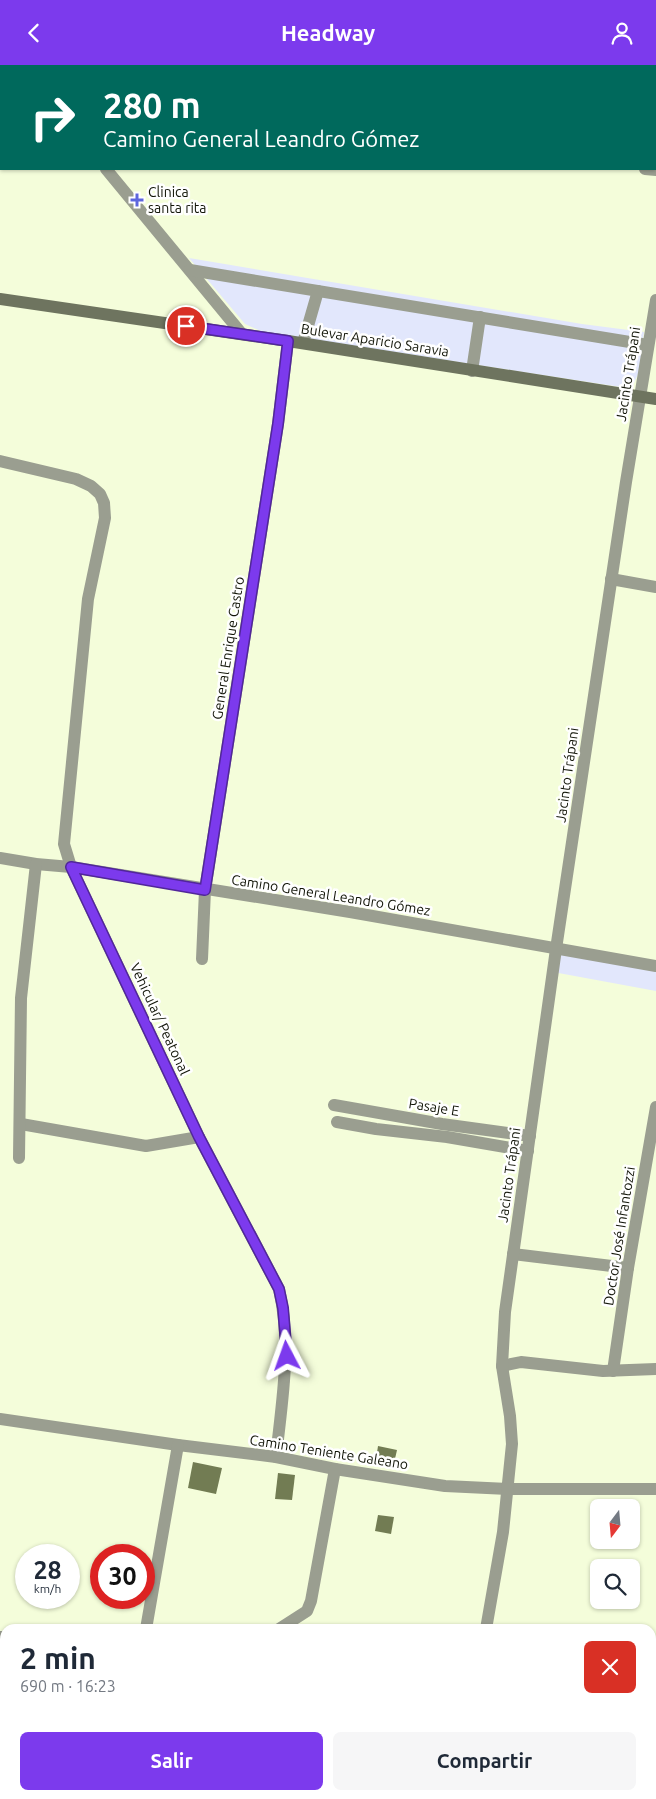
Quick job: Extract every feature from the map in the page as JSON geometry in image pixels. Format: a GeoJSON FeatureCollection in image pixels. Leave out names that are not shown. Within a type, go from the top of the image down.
{"type":"FeatureCollection","features":[{"type":"Feature","properties":{"kind":"street"},"geometry":{"type":"LineString","coordinates":[[107,170],[242,334]]}},
{"type":"Feature","properties":{"kind":"street"},"geometry":{"type":"LineString","coordinates":[[190,270],[648,345]]}},
{"type":"Feature","properties":{"kind":"street"},"geometry":{"type":"LineString","coordinates":[[303,343],[318,291]]}},
{"type":"Feature","properties":{"kind":"street","name":"Bulevar Aparicio Saravia"},"geometry":{"type":"LineString","coordinates":[[0,299],[303,343],[656,399]]}},
{"type":"Feature","properties":{"kind":"street","name":"Jacinto Trápani"},"geometry":{"type":"LineString","coordinates":[[487,1624],[503,1532],[512,1443],[510,1415],[502,1366],[505,1312],[611,579],[656,300]]}},
{"type":"Feature","properties":{"kind":"street"},"geometry":{"type":"LineString","coordinates":[[472,371],[480,317]]}},
{"type":"Feature","properties":{"kind":"street","name":"General Enrique Castro"},"geometry":{"type":"LineString","coordinates":[[202,959],[205,890],[278,424],[288,341]]}},
{"type":"Feature","properties":{"kind":"street","name":"Vehicular/ Peatonal"},"geometry":{"type":"LineString","coordinates":[[0,461],[76,479],[91,486],[100,494],[104,503],[105,518],[88,599],[64,844],[71,867],[199,1137],[279,1289],[283,1308],[287,1356],[276,1457]]}},
{"type":"Feature","properties":{"kind":"street"},"geometry":{"type":"LineString","coordinates":[[611,579],[656,587]]}},
{"type":"Feature","properties":{"kind":"street","name":"Camino General Leandro Gómez"},"geometry":{"type":"LineString","coordinates":[[0,858],[71,867],[340,911],[656,966]]}},
{"type":"Feature","properties":{"kind":"street"},"geometry":{"type":"LineString","coordinates":[[20,1158],[21,998],[36,864]]}},
{"type":"Feature","properties":{"kind":"street","name":"Pasaje E"},"geometry":{"type":"LineString","coordinates":[[334,1105],[442,1124],[530,1136]]}},
{"type":"Feature","properties":{"kind":"street","name":"Doctor José Infantozzi"},"geometry":{"type":"LineString","coordinates":[[614,1371],[628,1268],[656,1107]]}},
{"type":"Feature","properties":{"kind":"street"},"geometry":{"type":"LineString","coordinates":[[376,1129],[382,1114]]}},
{"type":"Feature","properties":{"kind":"street","name":"Pasaje E"},"geometry":{"type":"LineString","coordinates":[[337,1122],[376,1129],[447,1137],[528,1151]]}},
{"type":"Feature","properties":{"kind":"street"},"geometry":{"type":"LineString","coordinates":[[21,1124],[146,1146],[199,1137]]}},
{"type":"Feature","properties":{"kind":"street"},"geometry":{"type":"LineString","coordinates":[[442,1124],[447,1137]]}},
{"type":"Feature","properties":{"kind":"street"},"geometry":{"type":"LineString","coordinates":[[513,1254],[628,1268]]}},
{"type":"Feature","properties":{"kind":"street"},"geometry":{"type":"LineString","coordinates":[[502,1366],[520,1362],[614,1371],[656,1369]]}},
{"type":"Feature","properties":{"kind":"street","name":"Camino Teniente Galeano"},"geometry":{"type":"LineString","coordinates":[[0,1419],[276,1457],[335,1469],[445,1486],[508,1489],[656,1489]]}},
{"type":"Feature","properties":{"kind":"street"},"geometry":{"type":"LineString","coordinates":[[147,1624],[178,1445]]}},
{"type":"Feature","properties":{"kind":"street"},"geometry":{"type":"LineString","coordinates":[[287,1624],[307,1611],[309,1606],[335,1469]]}},
{"type":"Feature","properties":{"kind":"shaded area"},"geometry":{"type":"Polygon","coordinates":[[[189,258],[582,324],[644,332],[639,372],[633,385],[621,387],[263,332],[245,324],[189,258]]]}},
{"type":"Feature","properties":{"kind":"shaded area"},"geometry":{"type":"Polygon","coordinates":[[[556,949],[656,966],[656,991],[553,972],[556,949]]]}},
{"type":"Feature","properties":{"kind":"building"},"geometry":{"type":"Polygon","coordinates":[[[378,1446],[397,1450],[394,1463],[376,1459],[378,1446]]]}},
{"type":"Feature","properties":{"kind":"building"},"geometry":{"type":"Polygon","coordinates":[[[193,1462],[222,1468],[216,1494],[188,1488],[193,1462]]]}},
{"type":"Feature","properties":{"kind":"building"},"geometry":{"type":"Polygon","coordinates":[[[278,1473],[295,1475],[292,1500],[275,1499],[278,1473]]]}},
{"type":"Feature","properties":{"kind":"building"},"geometry":{"type":"Polygon","coordinates":[[[378,1515],[394,1517],[391,1534],[375,1531],[378,1515]]]}},
{"type":"Feature","properties":{"kind":"place","name":"Clinica santa rita"},"geometry":{"type":"Point","coordinates":[137,200]}},
{"type":"Feature","properties":{"kind":"route"},"geometry":{"type":"LineString","coordinates":[[186,326],[288,341],[278,424],[205,890],[71,867],[199,1137],[279,1289],[283,1308],[287,1356]]}}]}
